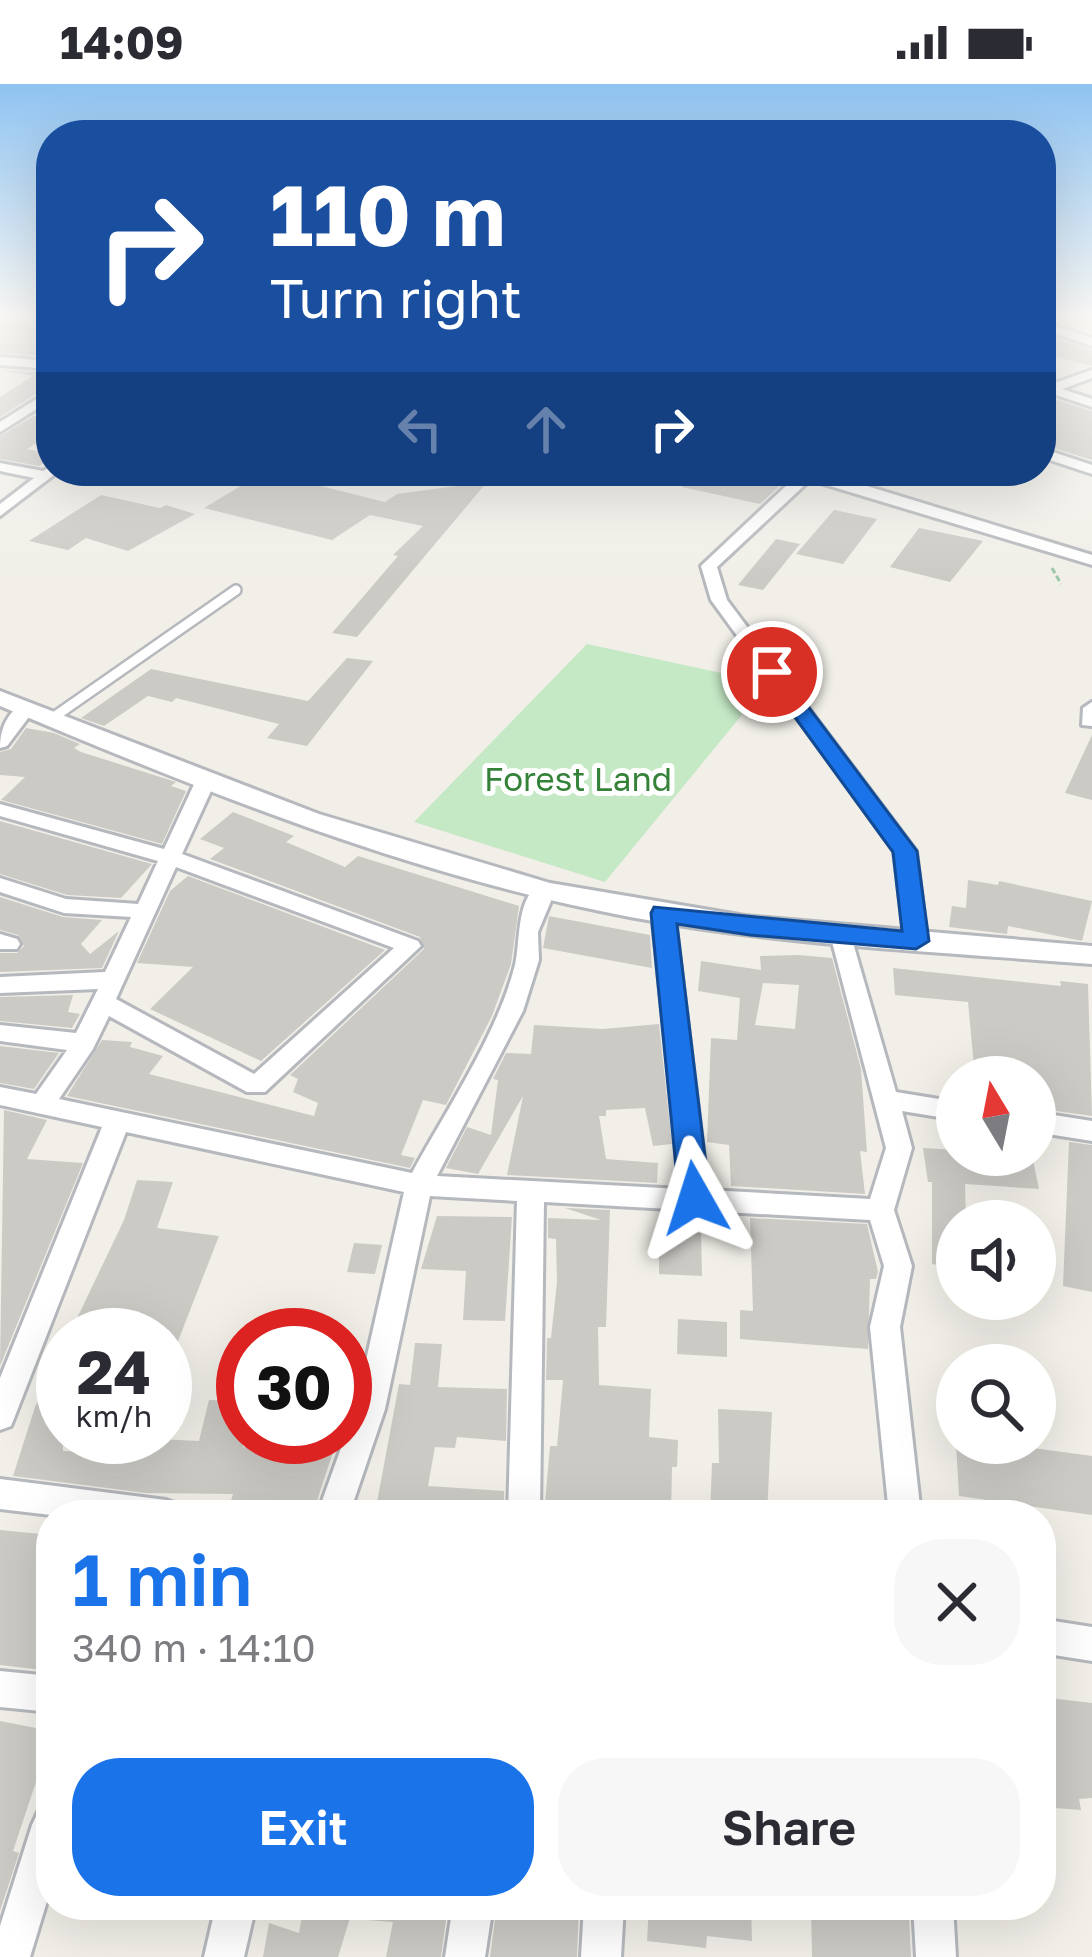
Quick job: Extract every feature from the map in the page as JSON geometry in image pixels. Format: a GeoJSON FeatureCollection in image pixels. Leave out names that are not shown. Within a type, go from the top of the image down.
{"type":"FeatureCollection","features":[{"type":"Feature","properties":{"kind":"street"},"geometry":{"type":"LineString","coordinates":[[0,428],[36,404]]}},
{"type":"Feature","properties":{"kind":"street"},"geometry":{"type":"LineString","coordinates":[[1056,457],[1092,470]]}},
{"type":"Feature","properties":{"kind":"street"},"geometry":{"type":"LineString","coordinates":[[0,467],[36,471]]}},
{"type":"Feature","properties":{"kind":"street"},"geometry":{"type":"LineString","coordinates":[[0,511],[36,483]]}},
{"type":"Feature","properties":{"kind":"street"},"geometry":{"type":"LineString","coordinates":[[796,486],[709,566],[718,600],[905,851],[916,941]]}},
{"type":"Feature","properties":{"kind":"street"},"geometry":{"type":"LineString","coordinates":[[852,486],[1092,560]]}},
{"type":"Feature","properties":{"kind":"street"},"geometry":{"type":"LineString","coordinates":[[0,698],[206,780],[488,875],[545,889],[663,913],[1092,955]]}},
{"type":"Feature","properties":{"kind":"street"},"geometry":{"type":"LineString","coordinates":[[0,742],[39,714]]}},
{"type":"Feature","properties":{"kind":"street"},"geometry":{"type":"LineString","coordinates":[[42,1105],[84,1043],[206,780]]}},
{"type":"Feature","properties":{"kind":"street"},"geometry":{"type":"LineString","coordinates":[[0,810],[169,857],[410,946],[256,1086],[106,991],[0,985]]}},
{"type":"Feature","properties":{"kind":"street"},"geometry":{"type":"LineString","coordinates":[[0,885],[64,906],[144,911]]}},
{"type":"Feature","properties":{"kind":"street"},"geometry":{"type":"LineString","coordinates":[[339,1500],[370,1409],[419,1185],[511,1011],[528,960],[527,932],[545,889]]}},
{"type":"Feature","properties":{"kind":"street"},"geometry":{"type":"LineString","coordinates":[[663,913],[695,1198]]}},
{"type":"Feature","properties":{"kind":"street"},"geometry":{"type":"LineString","coordinates":[[841,934],[899,1148],[880,1210],[898,1266],[885,1327],[903,1500]]}},
{"type":"Feature","properties":{"kind":"street"},"geometry":{"type":"LineString","coordinates":[[0,1034],[84,1043]]}},
{"type":"Feature","properties":{"kind":"street"},"geometry":{"type":"LineString","coordinates":[[0,1096],[419,1185],[880,1210]]}},
{"type":"Feature","properties":{"kind":"street"},"geometry":{"type":"LineString","coordinates":[[889,1100],[936,1108]]}},
{"type":"Feature","properties":{"kind":"street"},"geometry":{"type":"LineString","coordinates":[[0,1416],[116,1124]]}},
{"type":"Feature","properties":{"kind":"street"},"geometry":{"type":"LineString","coordinates":[[1056,1126],[1092,1131]]}},
{"type":"Feature","properties":{"kind":"street"},"geometry":{"type":"LineString","coordinates":[[524,1500],[531,1192]]}},
{"type":"Feature","properties":{"kind":"street"},"geometry":{"type":"LineString","coordinates":[[0,1494],[46,1500]]}},
{"type":"Feature","properties":{"kind":"street"},"geometry":{"type":"LineString","coordinates":[[1056,1639],[1092,1645]]}},
{"type":"Feature","properties":{"kind":"street"},"geometry":{"type":"LineString","coordinates":[[0,1689],[36,1693]]}},
{"type":"Feature","properties":{"kind":"street"},"geometry":{"type":"LineString","coordinates":[[10,1957],[36,1873]]}},
{"type":"Feature","properties":{"kind":"street"},"geometry":{"type":"LineString","coordinates":[[224,1957],[233,1920]]}},
{"type":"Feature","properties":{"kind":"street"},"geometry":{"type":"LineString","coordinates":[[465,1957],[471,1920]]}},
{"type":"Feature","properties":{"kind":"street"},"geometry":{"type":"LineString","coordinates":[[602,1957],[603,1920]]}},
{"type":"Feature","properties":{"kind":"street"},"geometry":{"type":"LineString","coordinates":[[934,1920],[937,1957]]}},
{"type":"Feature","properties":{"kind":"lane"},"geometry":{"type":"LineString","coordinates":[[39,714],[236,590]]}},
{"type":"Feature","properties":{"kind":"green space","name":"Forest Land"},"geometry":{"type":"Polygon","coordinates":[[[587,644],[768,683],[605,882],[414,822],[587,644]]]}},
{"type":"Feature","properties":{"kind":"building"},"geometry":{"type":"Polygon","coordinates":[[[0,401],[24,401],[0,417],[0,401]]]}},
{"type":"Feature","properties":{"kind":"building"},"geometry":{"type":"Polygon","coordinates":[[[1056,401],[1092,411],[1092,460],[1056,449],[1056,401]]]}},
{"type":"Feature","properties":{"kind":"building"},"geometry":{"type":"Polygon","coordinates":[[[36,416],[36,443],[27,449],[36,451],[36,465],[0,459],[0,436],[36,416]]]}},
{"type":"Feature","properties":{"kind":"building"},"geometry":{"type":"Polygon","coordinates":[[[241,486],[320,486],[385,502],[397,494],[484,486],[357,637],[332,633],[398,556],[393,555],[423,526],[370,515],[332,540],[204,508],[241,486]]]}},
{"type":"Feature","properties":{"kind":"building"},"geometry":{"type":"Polygon","coordinates":[[[683,486],[779,486],[760,504],[683,486]]]}},
{"type":"Feature","properties":{"kind":"building"},"geometry":{"type":"Polygon","coordinates":[[[101,495],[195,514],[128,551],[86,538],[68,550],[29,541],[101,495]]]}},
{"type":"Feature","properties":{"kind":"building"},"geometry":{"type":"Polygon","coordinates":[[[834,510],[877,519],[843,564],[796,554],[834,510]]]}},
{"type":"Feature","properties":{"kind":"building"},"geometry":{"type":"Polygon","coordinates":[[[919,528],[983,541],[950,582],[890,567],[919,528]]]}},
{"type":"Feature","properties":{"kind":"building"},"geometry":{"type":"Polygon","coordinates":[[[776,539],[800,544],[763,590],[738,585],[776,539]]]}},
{"type":"Feature","properties":{"kind":"building"},"geometry":{"type":"Polygon","coordinates":[[[347,658],[373,661],[307,746],[267,738],[279,724],[176,698],[172,702],[148,696],[104,726],[81,718],[151,669],[308,701],[347,658]]]}},
{"type":"Feature","properties":{"kind":"building"},"geometry":{"type":"Polygon","coordinates":[[[26,728],[54,733],[80,744],[74,748],[81,752],[176,782],[171,786],[186,791],[162,844],[1,800],[25,777],[0,775],[0,752],[11,749],[26,728]]]}},
{"type":"Feature","properties":{"kind":"building"},"geometry":{"type":"Polygon","coordinates":[[[1092,735],[1092,800],[1065,793],[1092,735]]]}},
{"type":"Feature","properties":{"kind":"building"},"geometry":{"type":"Polygon","coordinates":[[[233,812],[294,836],[286,842],[345,867],[358,856],[519,906],[511,964],[492,1016],[446,1105],[423,1100],[401,1155],[415,1158],[410,1168],[67,1096],[102,1040],[132,1042],[130,1047],[163,1056],[149,1074],[314,1116],[318,1103],[293,1092],[298,1079],[290,1075],[424,949],[420,937],[210,859],[224,848],[200,839],[233,812]]]}},
{"type":"Feature","properties":{"kind":"building"},"geometry":{"type":"Polygon","coordinates":[[[0,821],[152,864],[121,898],[67,895],[0,874],[0,821]]]}},
{"type":"Feature","properties":{"kind":"building"},"geometry":{"type":"Polygon","coordinates":[[[188,876],[385,950],[261,1061],[150,1009],[193,967],[137,963],[170,891],[188,876]]]}},
{"type":"Feature","properties":{"kind":"building"},"geometry":{"type":"Polygon","coordinates":[[[968,880],[998,885],[999,881],[1092,901],[1082,941],[1008,926],[1007,934],[949,927],[952,906],[966,908],[968,880]]]}},
{"type":"Feature","properties":{"kind":"building"},"geometry":{"type":"Polygon","coordinates":[[[0,897],[63,917],[102,920],[81,944],[90,954],[119,931],[102,968],[0,972],[0,953],[17,953],[24,946],[18,935],[0,930],[0,897]]]}},
{"type":"Feature","properties":{"kind":"building"},"geometry":{"type":"Polygon","coordinates":[[[549,916],[650,935],[652,968],[543,948],[549,916]]]}},
{"type":"Feature","properties":{"kind":"building"},"geometry":{"type":"Polygon","coordinates":[[[760,956],[832,958],[861,1069],[867,1152],[860,1151],[865,1194],[731,1186],[729,1145],[707,1142],[711,1038],[737,1040],[740,998],[698,991],[701,961],[761,970],[760,956]],[[763,983],[755,1025],[795,1029],[799,985],[763,983]]]}},
{"type":"Feature","properties":{"kind":"building"},"geometry":{"type":"Polygon","coordinates":[[[893,968],[1061,986],[1060,981],[1088,984],[1092,1116],[1056,1111],[1056,1056],[973,1056],[968,1002],[895,995],[893,968]]]}},
{"type":"Feature","properties":{"kind":"building"},"geometry":{"type":"Polygon","coordinates":[[[73,995],[68,1012],[80,1014],[72,1028],[0,1021],[0,997],[73,995]]]}},
{"type":"Feature","properties":{"kind":"building"},"geometry":{"type":"Polygon","coordinates":[[[659,1024],[672,1144],[653,1146],[645,1108],[606,1110],[606,1116],[599,1116],[606,1159],[658,1163],[657,1183],[507,1175],[523,1096],[478,1174],[446,1168],[467,1127],[491,1135],[498,1080],[493,1079],[506,1053],[531,1054],[534,1025],[603,1029],[659,1024]]]}},
{"type":"Feature","properties":{"kind":"building"},"geometry":{"type":"Polygon","coordinates":[[[0,1046],[59,1053],[34,1089],[0,1083],[0,1046]]]}},
{"type":"Feature","properties":{"kind":"building"},"geometry":{"type":"Polygon","coordinates":[[[4,1110],[47,1120],[27,1159],[83,1163],[0,1366],[4,1110]]]}},
{"type":"Feature","properties":{"kind":"building"},"geometry":{"type":"Polygon","coordinates":[[[1069,1142],[1092,1145],[1092,1292],[1063,1286],[1069,1142]]]}},
{"type":"Feature","properties":{"kind":"building"},"geometry":{"type":"Polygon","coordinates":[[[923,1148],[936,1149],[936,1176],[1036,1176],[1039,1189],[965,1184],[965,1200],[936,1200],[936,1265],[932,1264],[932,1182],[928,1182],[923,1148]]]}},
{"type":"Feature","properties":{"kind":"building"},"geometry":{"type":"Polygon","coordinates":[[[137,1180],[173,1182],[157,1228],[219,1236],[191,1308],[82,1308],[124,1220],[137,1180]]]}},
{"type":"Feature","properties":{"kind":"building"},"geometry":{"type":"Polygon","coordinates":[[[565,1208],[610,1210],[606,1327],[598,1327],[599,1385],[651,1389],[649,1437],[678,1440],[671,1500],[545,1500],[550,1446],[557,1446],[563,1380],[546,1380],[547,1338],[551,1338],[557,1282],[556,1239],[548,1238],[548,1218],[601,1220],[565,1208]]]}},
{"type":"Feature","properties":{"kind":"building"},"geometry":{"type":"Polygon","coordinates":[[[437,1216],[512,1217],[505,1321],[463,1320],[466,1271],[421,1269],[437,1216]]]}},
{"type":"Feature","properties":{"kind":"building"},"geometry":{"type":"Polygon","coordinates":[[[750,1218],[867,1224],[878,1272],[876,1279],[870,1279],[868,1349],[740,1339],[740,1310],[753,1311],[750,1218]]]}},
{"type":"Feature","properties":{"kind":"building"},"geometry":{"type":"Polygon","coordinates":[[[659,1231],[701,1233],[702,1276],[659,1274],[659,1231]]]}},
{"type":"Feature","properties":{"kind":"building"},"geometry":{"type":"Polygon","coordinates":[[[354,1243],[382,1245],[375,1274],[347,1272],[354,1243]]]}},
{"type":"Feature","properties":{"kind":"building"},"geometry":{"type":"Polygon","coordinates":[[[678,1319],[727,1322],[727,1357],[677,1354],[678,1319]]]}},
{"type":"Feature","properties":{"kind":"building"},"geometry":{"type":"Polygon","coordinates":[[[415,1343],[442,1344],[438,1387],[507,1389],[506,1441],[457,1437],[455,1448],[435,1447],[428,1486],[504,1491],[504,1500],[377,1500],[399,1384],[410,1385],[415,1343]]]}},
{"type":"Feature","properties":{"kind":"building"},"geometry":{"type":"Polygon","coordinates":[[[209,1400],[216,1400],[216,1464],[329,1464],[317,1500],[231,1500],[233,1494],[146,1493],[13,1476],[36,1405],[36,1464],[192,1464],[192,1441],[199,1441],[209,1400]]]}},
{"type":"Feature","properties":{"kind":"building"},"geometry":{"type":"Polygon","coordinates":[[[718,1409],[772,1412],[768,1500],[711,1500],[712,1463],[719,1463],[718,1409]]]}},
{"type":"Feature","properties":{"kind":"building"},"geometry":{"type":"Polygon","coordinates":[[[1056,1451],[1092,1456],[1092,1515],[1056,1510],[1056,1500],[959,1496],[957,1464],[1056,1464],[1056,1451]]]}},
{"type":"Feature","properties":{"kind":"building"},"geometry":{"type":"Polygon","coordinates":[[[0,1530],[36,1534],[36,1669],[0,1665],[0,1530]]]}},
{"type":"Feature","properties":{"kind":"building"},"geometry":{"type":"Polygon","coordinates":[[[1056,1699],[1092,1703],[1092,1798],[1079,1799],[1081,1810],[1056,1808],[1056,1699]]]}},
{"type":"Feature","properties":{"kind":"building"},"geometry":{"type":"Polygon","coordinates":[[[0,1721],[36,1728],[36,1782],[13,1851],[19,1853],[0,1911],[0,1721]]]}},
{"type":"Feature","properties":{"kind":"building"},"geometry":{"type":"Polygon","coordinates":[[[301,1920],[349,1920],[338,1957],[263,1957],[269,1923],[299,1933],[301,1920]]]}},
{"type":"Feature","properties":{"kind":"building"},"geometry":{"type":"Polygon","coordinates":[[[368,1920],[446,1920],[441,1957],[386,1957],[393,1922],[368,1920]]]}},
{"type":"Feature","properties":{"kind":"building"},"geometry":{"type":"Polygon","coordinates":[[[495,1920],[578,1920],[577,1957],[490,1957],[495,1920]]]}},
{"type":"Feature","properties":{"kind":"building"},"geometry":{"type":"Polygon","coordinates":[[[648,1920],[751,1920],[752,1941],[707,1936],[706,1948],[647,1941],[648,1920]]]}},
{"type":"Feature","properties":{"kind":"building"},"geometry":{"type":"Polygon","coordinates":[[[811,1920],[909,1920],[911,1957],[812,1957],[811,1920]]]}},
{"type":"Feature","properties":{"kind":"route"},"geometry":{"type":"LineString","coordinates":[[695,1198],[663,913],[750,927],[916,941],[905,851],[772,672]]}}]}
